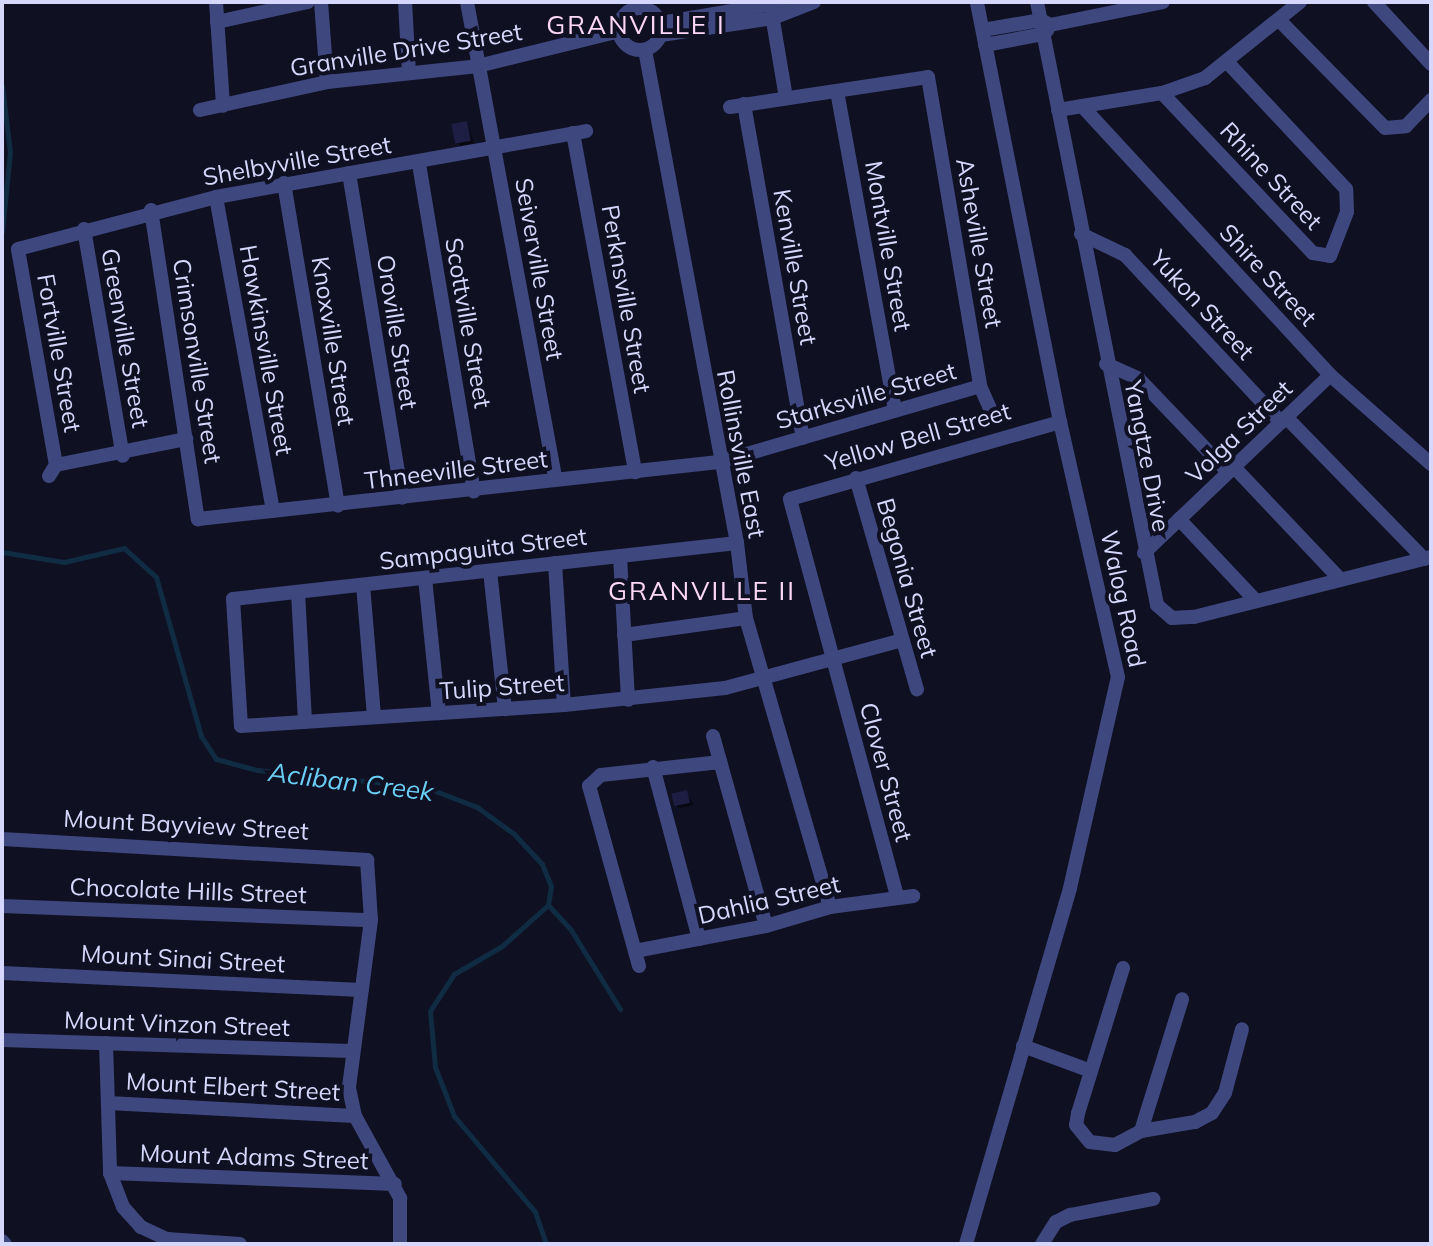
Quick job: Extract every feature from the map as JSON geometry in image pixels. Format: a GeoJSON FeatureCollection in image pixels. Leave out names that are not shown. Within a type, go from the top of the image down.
{"type":"FeatureCollection","features":[{"type":"Feature","properties":{"kind":"street"},"geometry":{"type":"LineString","coordinates":[[216,2],[223,106]]}},
{"type":"Feature","properties":{"kind":"street"},"geometry":{"type":"LineString","coordinates":[[217,22],[308,2]]}},
{"type":"Feature","properties":{"kind":"street"},"geometry":{"type":"LineString","coordinates":[[321,2],[327,82]]}},
{"type":"Feature","properties":{"kind":"street"},"geometry":{"type":"LineString","coordinates":[[405,2],[409,73]]}},
{"type":"Feature","properties":{"kind":"street","name":"Seiverville Street"},"geometry":{"type":"LineString","coordinates":[[467,2],[555,479]]}},
{"type":"Feature","properties":{"kind":"street"},"geometry":{"type":"LineString","coordinates":[[661,29],[814,2]]}},
{"type":"Feature","properties":{"kind":"street","name":"Walog Road"},"geometry":{"type":"LineString","coordinates":[[966,1244],[1070,888],[1118,677],[1060,422],[977,2]]}},
{"type":"Feature","properties":{"kind":"street","name":"Yangtze Drive"},"geometry":{"type":"LineString","coordinates":[[1037,2],[1045,26],[1081,234],[1154,598],[1172,618],[1256,601],[1427,558]]}},
{"type":"Feature","properties":{"kind":"street"},"geometry":{"type":"LineString","coordinates":[[984,38],[1163,2]]}},
{"type":"Feature","properties":{"kind":"street"},"geometry":{"type":"LineString","coordinates":[[1058,110],[1162,93],[1229,64],[1281,22],[1300,2]]}},
{"type":"Feature","properties":{"kind":"street"},"geometry":{"type":"LineString","coordinates":[[1374,2],[1431,64]]}},
{"type":"Feature","properties":{"kind":"street"},"geometry":{"type":"LineString","coordinates":[[661,29],[651,10],[640,5],[624,15],[619,31],[627,46],[645,50],[661,29],[721,8],[776,8]]}},
{"type":"Feature","properties":{"kind":"street"},"geometry":{"type":"LineString","coordinates":[[776,8],[786,98],[837,91]]}},
{"type":"Feature","properties":{"kind":"street"},"geometry":{"type":"LineString","coordinates":[[1281,22],[1378,123],[1392,130],[1406,126],[1431,100]]}},
{"type":"Feature","properties":{"kind":"street","name":"Granville Drive Street"},"geometry":{"type":"LineString","coordinates":[[200,110],[327,82],[478,66],[619,31]]}},
{"type":"Feature","properties":{"kind":"street","name":"Rollinsville East"},"geometry":{"type":"LineString","coordinates":[[645,50],[719,462],[737,543],[746,618],[830,907]]}},
{"type":"Feature","properties":{"kind":"street","name":"Rhine Street"},"geometry":{"type":"LineString","coordinates":[[1162,93],[1318,257],[1334,251],[1349,197],[1229,64]]}},
{"type":"Feature","properties":{"kind":"street","name":"Asheville Street"},"geometry":{"type":"LineString","coordinates":[[837,91],[928,77],[980,386],[992,413]]}},
{"type":"Feature","properties":{"kind":"street","name":"Montville Street"},"geometry":{"type":"LineString","coordinates":[[837,91],[895,410]]}},
{"type":"Feature","properties":{"kind":"street","name":"Kenville Street"},"geometry":{"type":"LineString","coordinates":[[786,98],[737,106],[803,438]]}},
{"type":"Feature","properties":{"kind":"street","name":"Shire Street"},"geometry":{"type":"LineString","coordinates":[[1082,106],[1330,375],[1431,464]]}},
{"type":"Feature","properties":{"kind":"street","name":"Shelbyville Street"},"geometry":{"type":"LineString","coordinates":[[18,249],[151,210],[284,183],[419,164],[580,132]]}},
{"type":"Feature","properties":{"kind":"street","name":"Perknsville Street"},"geometry":{"type":"LineString","coordinates":[[580,132],[635,472]]}},
{"type":"Feature","properties":{"kind":"street","name":"Scottville Street"},"geometry":{"type":"LineString","coordinates":[[419,164],[474,491]]}},
{"type":"Feature","properties":{"kind":"street","name":"Oroville Street"},"geometry":{"type":"LineString","coordinates":[[349,173],[402,498]]}},
{"type":"Feature","properties":{"kind":"street","name":"Knoxville Street"},"geometry":{"type":"LineString","coordinates":[[284,183],[338,506]]}},
{"type":"Feature","properties":{"kind":"street","name":"Hawkinsville Street"},"geometry":{"type":"LineString","coordinates":[[216,197],[273,511]]}},
{"type":"Feature","properties":{"kind":"street","name":"Crimsonville Street"},"geometry":{"type":"LineString","coordinates":[[151,210],[198,519]]}},
{"type":"Feature","properties":{"kind":"street","name":"Greenville Street"},"geometry":{"type":"LineString","coordinates":[[84,229],[123,456]]}},
{"type":"Feature","properties":{"kind":"street","name":"Yukon Street"},"geometry":{"type":"LineString","coordinates":[[1081,234],[1125,255],[1284,419],[1427,558]]}},
{"type":"Feature","properties":{"kind":"street","name":"Fortville Street"},"geometry":{"type":"LineString","coordinates":[[18,249],[52,471],[123,456]]}},
{"type":"Feature","properties":{"kind":"street"},"geometry":{"type":"LineString","coordinates":[[1106,364],[1129,372],[1147,386],[1340,579]]}},
{"type":"Feature","properties":{"kind":"street","name":"Volga Street"},"geometry":{"type":"LineString","coordinates":[[1144,553],[1330,375]]}},
{"type":"Feature","properties":{"kind":"street","name":"Starksville Street"},"geometry":{"type":"LineString","coordinates":[[719,462],[980,386]]}},
{"type":"Feature","properties":{"kind":"street","name":"Yellow Bell Street"},"geometry":{"type":"LineString","coordinates":[[790,499],[1060,422]]}},
{"type":"Feature","properties":{"kind":"street"},"geometry":{"type":"LineString","coordinates":[[123,456],[186,439]]}},
{"type":"Feature","properties":{"kind":"street","name":"Thneeville Street"},"geometry":{"type":"LineString","coordinates":[[198,519],[719,462]]}},
{"type":"Feature","properties":{"kind":"street","name":"Begonia Street"},"geometry":{"type":"LineString","coordinates":[[856,478],[899,641],[917,689]]}},
{"type":"Feature","properties":{"kind":"street","name":"Clover Street"},"geometry":{"type":"LineString","coordinates":[[790,499],[897,896]]}},
{"type":"Feature","properties":{"kind":"street"},"geometry":{"type":"LineString","coordinates":[[1179,519],[1256,601]]}},
{"type":"Feature","properties":{"kind":"street","name":"Sampaguita Street"},"geometry":{"type":"LineString","coordinates":[[241,726],[233,599],[737,543]]}},
{"type":"Feature","properties":{"kind":"street"},"geometry":{"type":"LineString","coordinates":[[620,556],[628,700]]}},
{"type":"Feature","properties":{"kind":"street"},"geometry":{"type":"LineString","coordinates":[[555,563],[564,705]]}},
{"type":"Feature","properties":{"kind":"street"},"geometry":{"type":"LineString","coordinates":[[490,571],[505,709]]}},
{"type":"Feature","properties":{"kind":"street"},"geometry":{"type":"LineString","coordinates":[[425,578],[439,713]]}},
{"type":"Feature","properties":{"kind":"street"},"geometry":{"type":"LineString","coordinates":[[363,585],[374,717]]}},
{"type":"Feature","properties":{"kind":"street"},"geometry":{"type":"LineString","coordinates":[[298,592],[305,722]]}},
{"type":"Feature","properties":{"kind":"street"},"geometry":{"type":"LineString","coordinates":[[624,635],[746,618]]}},
{"type":"Feature","properties":{"kind":"street","name":"Tulip Street"},"geometry":{"type":"LineString","coordinates":[[241,726],[628,700],[764,679],[899,641]]}},
{"type":"Feature","properties":{"kind":"street"},"geometry":{"type":"LineString","coordinates":[[713,736],[766,926]]}},
{"type":"Feature","properties":{"kind":"street"},"geometry":{"type":"LineString","coordinates":[[699,939],[653,767],[720,762]]}},
{"type":"Feature","properties":{"kind":"street","name":"Dahlia Street"},"geometry":{"type":"LineString","coordinates":[[653,767],[592,781],[589,793],[637,959],[699,939],[766,926],[830,907],[913,896]]}},
{"type":"Feature","properties":{"kind":"street","name":"Mount Bayview Street"},"geometry":{"type":"LineString","coordinates":[[2,839],[358,855],[367,860],[371,920]]}},
{"type":"Feature","properties":{"kind":"street","name":"Chocolate Hills Street"},"geometry":{"type":"LineString","coordinates":[[2,906],[371,920]]}},
{"type":"Feature","properties":{"kind":"street"},"geometry":{"type":"LineString","coordinates":[[371,920],[351,1051],[349,1088],[355,1116],[395,1184],[400,1244]]}},
{"type":"Feature","properties":{"kind":"street"},"geometry":{"type":"LineString","coordinates":[[1123,968],[1078,1113],[1081,1134],[1104,1146],[1141,1131],[1195,1122],[1212,1113],[1225,1093],[1242,1029]]}},
{"type":"Feature","properties":{"kind":"street","name":"Mount Sinai Street"},"geometry":{"type":"LineString","coordinates":[[2,973],[362,990]]}},
{"type":"Feature","properties":{"kind":"street"},"geometry":{"type":"LineString","coordinates":[[1141,1131],[1182,999]]}},
{"type":"Feature","properties":{"kind":"street","name":"Mount Vinzon Street"},"geometry":{"type":"LineString","coordinates":[[2,1040],[351,1051]]}},
{"type":"Feature","properties":{"kind":"street"},"geometry":{"type":"LineString","coordinates":[[106,1043],[110,1173],[130,1217],[155,1235],[240,1244]]}},
{"type":"Feature","properties":{"kind":"street"},"geometry":{"type":"LineString","coordinates":[[1023,1046],[1091,1071]]}},
{"type":"Feature","properties":{"kind":"street","name":"Mount Elbert Street"},"geometry":{"type":"LineString","coordinates":[[108,1103],[355,1116]]}},
{"type":"Feature","properties":{"kind":"street","name":"Mount Adams Street"},"geometry":{"type":"LineString","coordinates":[[110,1173],[395,1184]]}},
{"type":"Feature","properties":{"kind":"street"},"geometry":{"type":"LineString","coordinates":[[1042,1244],[1047,1232],[1070,1215],[1153,1199]]}},
{"type":"Feature","properties":{"kind":"building"},"geometry":{"type":"Polygon","coordinates":[[[467,121],[471,141],[455,144],[451,124],[467,121]]]}},
{"type":"Feature","properties":{"kind":"building"},"geometry":{"type":"Polygon","coordinates":[[[687,790],[690,803],[674,806],[671,794],[687,790]]]}},
{"type":"Feature","properties":{"kind":"waterway","name":"Acliban Creek"},"geometry":{"type":"LineString","coordinates":[[2,86],[10,152],[2,232]]}},
{"type":"Feature","properties":{"kind":"waterway","name":"Acliban Creek"},"geometry":{"type":"LineString","coordinates":[[2,552],[64,562],[124,548],[156,577],[201,736],[216,759],[257,770],[425,787],[477,807],[514,834],[542,864],[551,886],[548,905],[502,946],[454,974],[430,1011],[435,1067],[454,1116],[535,1212],[546,1244]]}},
{"type":"Feature","properties":{"kind":"waterway"},"geometry":{"type":"LineString","coordinates":[[548,905],[571,930],[620,1009]]}},
{"type":"Feature","properties":{"kind":"district","name":"GRANVILLE I"},"geometry":{"type":"Point","coordinates":[636,25]}},
{"type":"Feature","properties":{"kind":"district","name":"GRANVILLE II"},"geometry":{"type":"Point","coordinates":[702,591]}}]}
